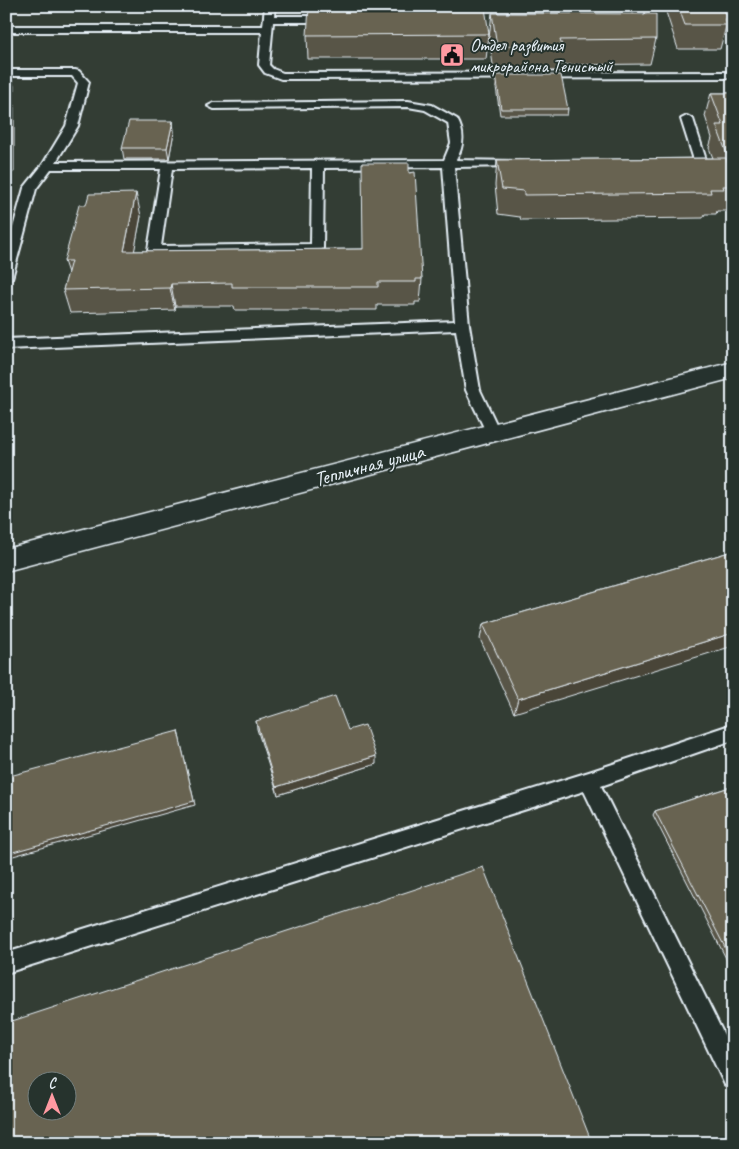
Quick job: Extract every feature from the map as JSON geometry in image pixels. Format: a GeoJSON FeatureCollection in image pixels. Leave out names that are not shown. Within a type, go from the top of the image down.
{"type":"FeatureCollection","features":[{"type":"Feature","properties":{"kind":"street","name":"Тепличная улица"},"geometry":{"type":"LineString","coordinates":[[6,560],[733,370]]}},
{"type":"Feature","properties":{"kind":"lane"},"geometry":{"type":"LineString","coordinates":[[270,6],[264,65],[269,72],[280,76],[733,75]]}},
{"type":"Feature","properties":{"kind":"lane"},"geometry":{"type":"LineString","coordinates":[[614,19],[641,19],[638,6]]}},
{"type":"Feature","properties":{"kind":"lane"},"geometry":{"type":"LineString","coordinates":[[6,29],[268,24],[342,19]]}},
{"type":"Feature","properties":{"kind":"lane"},"geometry":{"type":"LineString","coordinates":[[6,74],[75,73],[84,82],[72,126],[48,166],[30,188],[6,278]]}},
{"type":"Feature","properties":{"kind":"lane"},"geometry":{"type":"LineString","coordinates":[[214,106],[408,104],[428,107],[453,121],[458,138],[456,151],[448,163],[462,325],[473,390],[493,432]]}},
{"type":"Feature","properties":{"kind":"lane"},"geometry":{"type":"LineString","coordinates":[[674,163],[701,163],[687,119]]}},
{"type":"Feature","properties":{"kind":"lane"},"geometry":{"type":"LineString","coordinates":[[48,166],[528,163]]}},
{"type":"Feature","properties":{"kind":"lane"},"geometry":{"type":"LineString","coordinates":[[167,165],[154,250],[317,248],[318,164]]}},
{"type":"Feature","properties":{"kind":"lane"},"geometry":{"type":"LineString","coordinates":[[6,344],[462,325]]}},
{"type":"Feature","properties":{"kind":"lane"},"geometry":{"type":"LineString","coordinates":[[6,963],[589,781],[733,732]]}},
{"type":"Feature","properties":{"kind":"lane"},"geometry":{"type":"LineString","coordinates":[[589,781],[733,1077]]}},
{"type":"Feature","properties":{"kind":"building"},"geometry":{"type":"Polygon","coordinates":[[[340,6],[485,8],[489,34],[307,35],[309,8],[340,8],[340,6]]]}},
{"type":"Feature","properties":{"kind":"building"},"geometry":{"type":"Polygon","coordinates":[[[678,6],[723,6],[728,19],[725,19],[727,25],[685,25],[678,6]]]}},
{"type":"Feature","properties":{"kind":"building"},"geometry":{"type":"Polygon","coordinates":[[[492,13],[656,14],[656,39],[560,40],[562,46],[497,46],[492,13]]]}},
{"type":"Feature","properties":{"kind":"building"},"geometry":{"type":"Polygon","coordinates":[[[6,65],[8,65],[7,151],[6,151],[6,65]]]}},
{"type":"Feature","properties":{"kind":"building"},"geometry":{"type":"Polygon","coordinates":[[[496,75],[561,75],[568,109],[501,109],[496,75]]]}},
{"type":"Feature","properties":{"kind":"building"},"geometry":{"type":"Polygon","coordinates":[[[711,93],[733,93],[733,170],[716,125],[723,125],[711,93]]]}},
{"type":"Feature","properties":{"kind":"building"},"geometry":{"type":"Polygon","coordinates":[[[129,121],[173,121],[167,148],[122,148],[129,121]]]}},
{"type":"Feature","properties":{"kind":"building"},"geometry":{"type":"Polygon","coordinates":[[[726,158],[733,177],[733,186],[723,186],[724,189],[710,189],[711,193],[524,195],[524,191],[502,189],[497,160],[726,158]]]}},
{"type":"Feature","properties":{"kind":"building"},"geometry":{"type":"Polygon","coordinates":[[[362,163],[409,163],[409,173],[415,172],[422,279],[416,279],[416,282],[378,282],[378,287],[232,287],[232,283],[171,284],[170,288],[63,290],[71,261],[64,261],[79,205],[86,205],[89,194],[136,193],[124,251],[363,249],[362,163]]]}},
{"type":"Feature","properties":{"kind":"building"},"geometry":{"type":"Polygon","coordinates":[[[733,551],[733,633],[518,699],[483,624],[733,551]]]}},
{"type":"Feature","properties":{"kind":"building"},"geometry":{"type":"Polygon","coordinates":[[[335,696],[348,730],[365,725],[376,756],[276,787],[256,721],[335,696]]]}},
{"type":"Feature","properties":{"kind":"building"},"geometry":{"type":"Polygon","coordinates":[[[178,731],[194,801],[6,854],[6,777],[178,731]]]}},
{"type":"Feature","properties":{"kind":"building"},"geometry":{"type":"Polygon","coordinates":[[[733,786],[733,963],[655,811],[733,786]]]}},
{"type":"Feature","properties":{"kind":"building"},"geometry":{"type":"Polygon","coordinates":[[[483,867],[592,1143],[10,1143],[6,1110],[6,1023],[483,867]]]}},
{"type":"Feature","properties":{"kind":"place","name":"Отдел развития микрорайона Тенистый"},"geometry":{"type":"Point","coordinates":[452,55]}}]}
